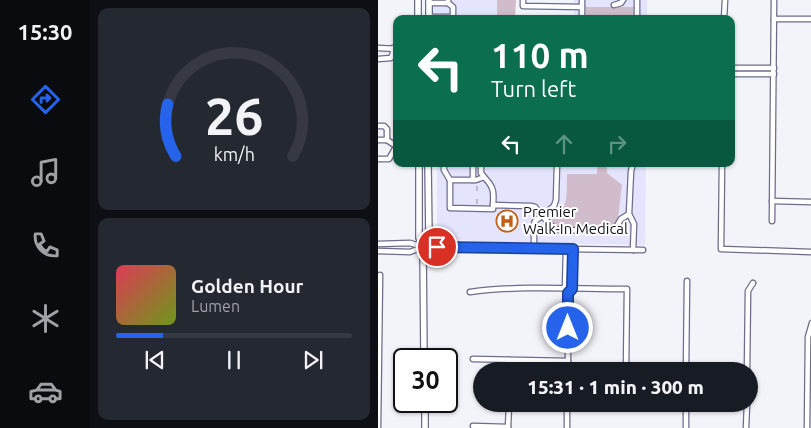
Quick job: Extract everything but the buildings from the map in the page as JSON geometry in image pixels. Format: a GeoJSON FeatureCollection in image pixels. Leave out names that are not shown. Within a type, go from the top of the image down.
{"type":"FeatureCollection","features":[{"type":"Feature","properties":{"kind":"main road"},"geometry":{"type":"LineString","coordinates":[[418,0],[418,15]]}},
{"type":"Feature","properties":{"kind":"main road"},"geometry":{"type":"LineString","coordinates":[[429,2],[429,15]]}},
{"type":"Feature","properties":{"kind":"main road"},"geometry":{"type":"LineString","coordinates":[[418,167],[419,238],[424,247]]}},
{"type":"Feature","properties":{"kind":"main road"},"geometry":{"type":"LineString","coordinates":[[424,348],[424,247],[428,238],[428,167]]}},
{"type":"Feature","properties":{"kind":"main road"},"geometry":{"type":"LineString","coordinates":[[425,413],[425,428]]}},
{"type":"Feature","properties":{"kind":"street"},"geometry":{"type":"LineString","coordinates":[[523,0],[523,6],[582,7]]}},
{"type":"Feature","properties":{"kind":"street"},"geometry":{"type":"LineString","coordinates":[[582,0],[582,15]]}},
{"type":"Feature","properties":{"kind":"street"},"geometry":{"type":"LineString","coordinates":[[614,5],[621,3],[623,0]]}},
{"type":"Feature","properties":{"kind":"street"},"geometry":{"type":"LineString","coordinates":[[637,0],[637,15]]}},
{"type":"Feature","properties":{"kind":"street"},"geometry":{"type":"LineString","coordinates":[[724,0],[724,15]]}},
{"type":"Feature","properties":{"kind":"street"},"geometry":{"type":"LineString","coordinates":[[772,221],[774,0]]}},
{"type":"Feature","properties":{"kind":"street"},"geometry":{"type":"LineString","coordinates":[[429,2],[448,2],[453,7],[453,15]]}},
{"type":"Feature","properties":{"kind":"street"},"geometry":{"type":"LineString","coordinates":[[774,20],[812,20]]}},
{"type":"Feature","properties":{"kind":"street"},"geometry":{"type":"LineString","coordinates":[[378,48],[393,48]]}},
{"type":"Feature","properties":{"kind":"street"},"geometry":{"type":"LineString","coordinates":[[378,59],[391,58],[393,53]]}},
{"type":"Feature","properties":{"kind":"street"},"geometry":{"type":"LineString","coordinates":[[735,68],[774,68]]}},
{"type":"Feature","properties":{"kind":"street"},"geometry":{"type":"LineString","coordinates":[[735,74],[774,74]]}},
{"type":"Feature","properties":{"kind":"street"},"geometry":{"type":"LineString","coordinates":[[378,126],[384,126],[388,129],[387,140]]}},
{"type":"Feature","properties":{"kind":"street"},"geometry":{"type":"LineString","coordinates":[[378,140],[387,140],[393,144]]}},
{"type":"Feature","properties":{"kind":"street"},"geometry":{"type":"LineString","coordinates":[[378,159],[389,159],[393,152]]}},
{"type":"Feature","properties":{"kind":"street"},"geometry":{"type":"LineString","coordinates":[[444,167],[450,180],[450,208],[493,209],[494,191],[481,173],[481,167]]}},
{"type":"Feature","properties":{"kind":"street"},"geometry":{"type":"LineString","coordinates":[[473,167],[475,182]]}},
{"type":"Feature","properties":{"kind":"street"},"geometry":{"type":"LineString","coordinates":[[534,248],[535,221],[554,206],[556,200],[557,167]]}},
{"type":"Feature","properties":{"kind":"street"},"geometry":{"type":"LineString","coordinates":[[632,167],[629,214],[634,224],[633,250]]}},
{"type":"Feature","properties":{"kind":"street"},"geometry":{"type":"LineString","coordinates":[[722,167],[721,250],[812,252]]}},
{"type":"Feature","properties":{"kind":"street"},"geometry":{"type":"LineString","coordinates":[[450,180],[475,182],[484,177]]}},
{"type":"Feature","properties":{"kind":"street"},"geometry":{"type":"LineString","coordinates":[[772,201],[812,202]]}},
{"type":"Feature","properties":{"kind":"street"},"geometry":{"type":"LineString","coordinates":[[494,205],[535,207],[554,228],[559,230],[612,231],[621,219],[629,214]]}},
{"type":"Feature","properties":{"kind":"street"},"geometry":{"type":"LineString","coordinates":[[378,244],[410,243],[424,247],[643,250]]}},
{"type":"Feature","properties":{"kind":"street"},"geometry":{"type":"LineString","coordinates":[[378,251],[410,252],[424,247]]}},
{"type":"Feature","properties":{"kind":"street"},"geometry":{"type":"LineString","coordinates":[[566,249],[569,290]]}},
{"type":"Feature","properties":{"kind":"street"},"geometry":{"type":"LineString","coordinates":[[474,359],[568,361],[569,290],[573,249]]}},
{"type":"Feature","properties":{"kind":"street"},"geometry":{"type":"LineString","coordinates":[[378,428],[380,274]]}},
{"type":"Feature","properties":{"kind":"street"},"geometry":{"type":"LineString","coordinates":[[686,362],[687,282]]}},
{"type":"Feature","properties":{"kind":"street"},"geometry":{"type":"LineString","coordinates":[[747,362],[748,291],[753,283]]}},
{"type":"Feature","properties":{"kind":"street"},"geometry":{"type":"LineString","coordinates":[[470,292],[521,287],[569,290],[627,289],[626,362]]}},
{"type":"Feature","properties":{"kind":"street"},"geometry":{"type":"LineString","coordinates":[[807,428],[808,337],[812,323]]}},
{"type":"Feature","properties":{"kind":"street"},"geometry":{"type":"LineString","coordinates":[[473,426],[508,428],[509,412]]}},
{"type":"Feature","properties":{"kind":"street"},"geometry":{"type":"LineString","coordinates":[[567,412],[567,428]]}},
{"type":"Feature","properties":{"kind":"street"},"geometry":{"type":"LineString","coordinates":[[686,412],[686,428]]}},
{"type":"Feature","properties":{"kind":"street"},"geometry":{"type":"LineString","coordinates":[[746,428],[747,412]]}},
{"type":"Feature","properties":{"kind":"path"},"geometry":{"type":"LineString","coordinates":[[475,182],[477,191]]}},
{"type":"Feature","properties":{"kind":"path"},"geometry":{"type":"LineString","coordinates":[[477,198],[477,205]]}},
{"type":"Feature","properties":{"kind":"shaded area"},"geometry":{"type":"Polygon","coordinates":[[[433,0],[497,0],[497,15],[433,15],[433,0]]]}},
{"type":"Feature","properties":{"kind":"shaded area"},"geometry":{"type":"Polygon","coordinates":[[[497,0],[516,0],[515,15],[497,15],[497,0]]]}},
{"type":"Feature","properties":{"kind":"shaded area"},"geometry":{"type":"Polygon","coordinates":[[[574,0],[647,0],[647,15],[574,15],[574,0]]]}},
{"type":"Feature","properties":{"kind":"shaded area"},"geometry":{"type":"Polygon","coordinates":[[[586,7],[634,7],[633,15],[585,15],[586,7]]]}},
{"type":"Feature","properties":{"kind":"shaded area"},"geometry":{"type":"Polygon","coordinates":[[[437,167],[646,167],[645,245],[507,243],[442,239],[437,235],[437,167]]]}},
{"type":"Feature","properties":{"kind":"shaded area"},"geometry":{"type":"Polygon","coordinates":[[[597,167],[607,167],[607,173],[622,185],[618,218],[614,226],[562,227],[551,222],[561,211],[566,200],[567,174],[597,174],[597,167]]]}},
{"type":"Feature","properties":{"kind":"place","name":"Premier Walk-In Medical"},"geometry":{"type":"Point","coordinates":[507,221]}},
{"type":"Feature","properties":{"kind":"route"},"geometry":{"type":"LineString","coordinates":[[437,247],[573,249],[572,289],[568,293],[568,328]]}}]}
